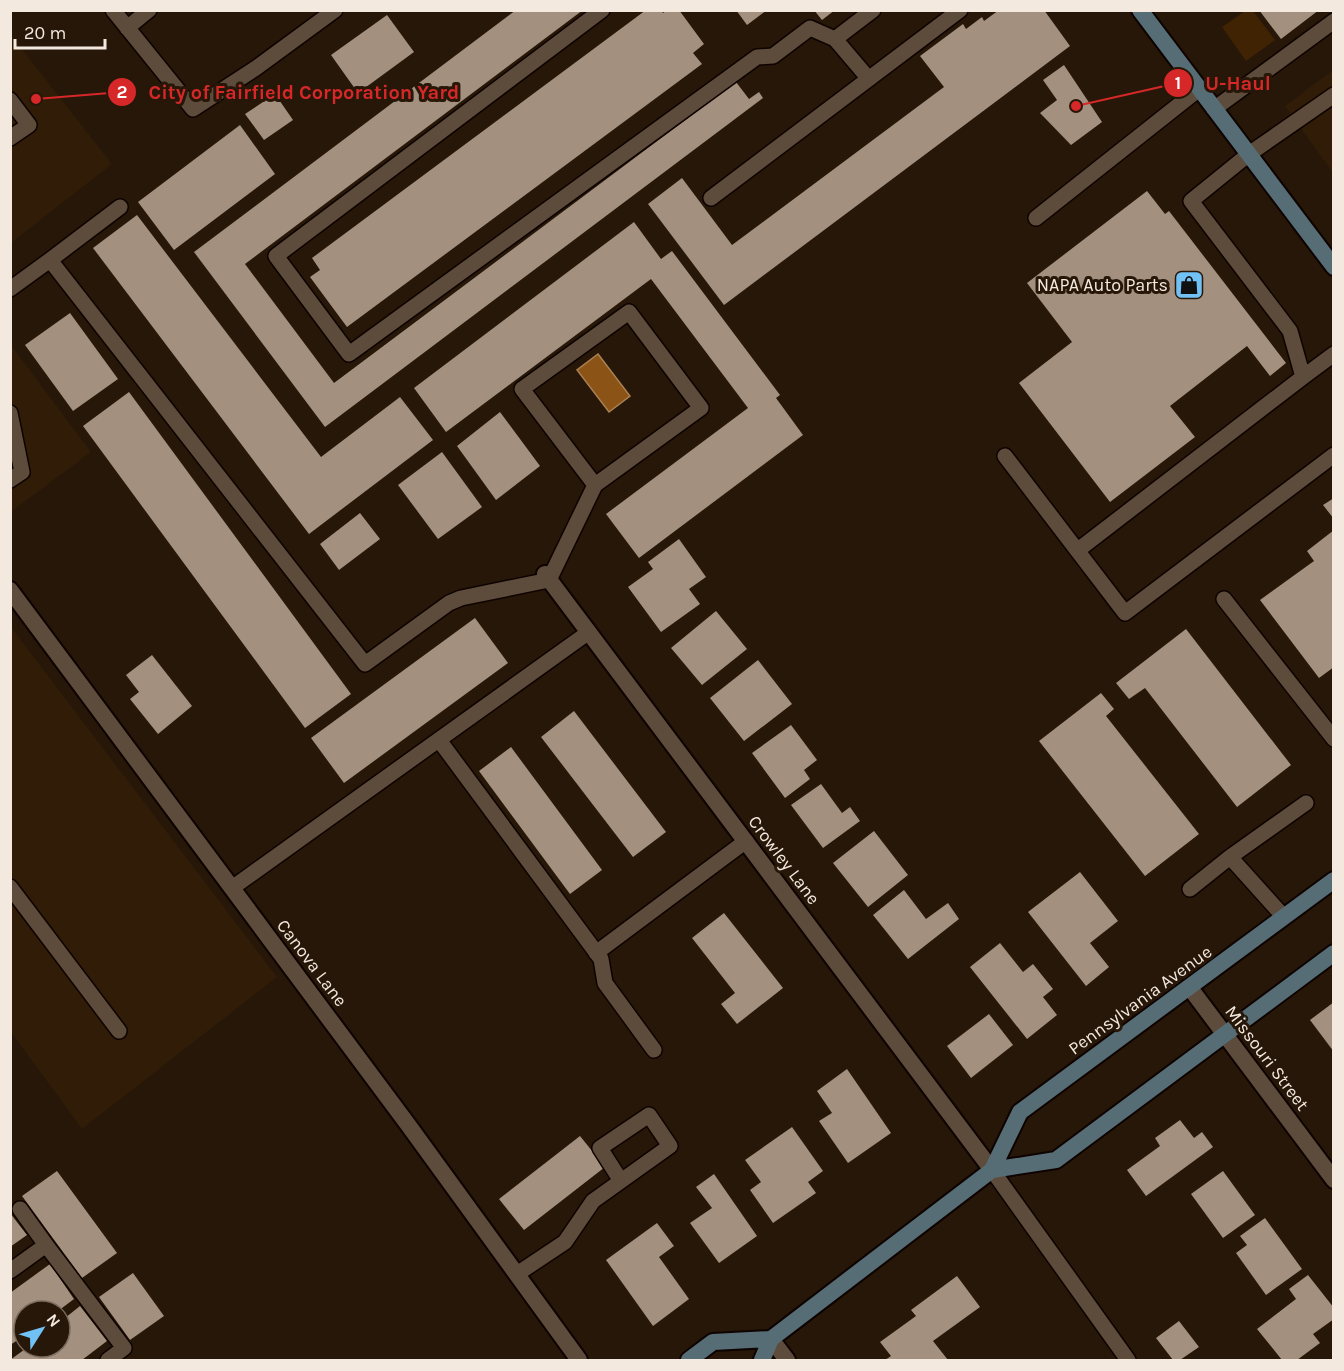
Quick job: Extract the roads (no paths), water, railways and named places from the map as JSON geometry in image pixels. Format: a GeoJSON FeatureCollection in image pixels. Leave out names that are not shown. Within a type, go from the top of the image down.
{"type":"FeatureCollection","features":[{"type":"Feature","properties":{"kind":"main road"},"geometry":{"type":"LineString","coordinates":[[1140,10],[1334,267]]}},
{"type":"Feature","properties":{"kind":"main road","name":"Pennsylvania Avenue"},"geometry":{"type":"LineString","coordinates":[[762,1360],[771,1339],[992,1170],[1020,1112],[1334,880]]}},
{"type":"Feature","properties":{"kind":"main road","name":"Pennsylvania Avenue"},"geometry":{"type":"LineString","coordinates":[[992,1170],[1056,1160],[1334,953]]}},
{"type":"Feature","properties":{"kind":"main road"},"geometry":{"type":"LineString","coordinates":[[689,1360],[713,1342],[771,1339]]}},
{"type":"Feature","properties":{"kind":"street","name":"Crowley Lane"},"geometry":{"type":"LineString","coordinates":[[547,577],[992,1170]]}},
{"type":"Feature","properties":{"kind":"street","name":"Canova Lane"},"geometry":{"type":"LineString","coordinates":[[10,590],[579,1360]]}},
{"type":"Feature","properties":{"kind":"street","name":"Missouri Street"},"geometry":{"type":"LineString","coordinates":[[1190,988],[1334,1180]]}},
{"type":"Feature","properties":{"kind":"street"},"geometry":{"type":"LineString","coordinates":[[771,1339],[787,1360]]}},
{"type":"Feature","properties":{"kind":"lane"},"geometry":{"type":"LineString","coordinates":[[113,10],[194,109],[256,68],[335,10]]}},
{"type":"Feature","properties":{"kind":"lane"},"geometry":{"type":"LineString","coordinates":[[127,28],[149,10]]}},
{"type":"Feature","properties":{"kind":"lane"},"geometry":{"type":"LineString","coordinates":[[602,10],[276,256],[349,354],[757,57],[773,56],[810,28],[836,39],[868,80]]}},
{"type":"Feature","properties":{"kind":"lane"},"geometry":{"type":"LineString","coordinates":[[836,39],[873,10]]}},
{"type":"Feature","properties":{"kind":"lane"},"geometry":{"type":"LineString","coordinates":[[711,198],[960,10]]}},
{"type":"Feature","properties":{"kind":"lane"},"geometry":{"type":"LineString","coordinates":[[1214,109],[1334,21]]}},
{"type":"Feature","properties":{"kind":"lane"},"geometry":{"type":"LineString","coordinates":[[1036,218],[1199,89]]}},
{"type":"Feature","properties":{"kind":"lane"},"geometry":{"type":"LineString","coordinates":[[10,100],[29,124],[10,138]]}},
{"type":"Feature","properties":{"kind":"lane"},"geometry":{"type":"LineString","coordinates":[[1303,376],[1290,332],[1191,201],[1249,154],[1332,100]]}},
{"type":"Feature","properties":{"kind":"lane"},"geometry":{"type":"LineString","coordinates":[[10,289],[120,207]]}},
{"type":"Feature","properties":{"kind":"lane"},"geometry":{"type":"LineString","coordinates":[[50,260],[364,664],[449,603],[460,598],[547,577],[595,485],[701,408],[628,312],[522,389],[595,485]]}},
{"type":"Feature","properties":{"kind":"lane"},"geometry":{"type":"LineString","coordinates":[[1078,550],[1334,354]]}},
{"type":"Feature","properties":{"kind":"lane"},"geometry":{"type":"LineString","coordinates":[[10,412],[22,472],[10,480]]}},
{"type":"Feature","properties":{"kind":"lane"},"geometry":{"type":"LineString","coordinates":[[1005,456],[1125,613],[1334,455]]}},
{"type":"Feature","properties":{"kind":"lane"},"geometry":{"type":"LineString","coordinates":[[1224,599],[1333,737]]}},
{"type":"Feature","properties":{"kind":"lane"},"geometry":{"type":"LineString","coordinates":[[232,888],[589,632]]}},
{"type":"Feature","properties":{"kind":"lane"},"geometry":{"type":"LineString","coordinates":[[439,740],[597,953],[601,959],[605,983],[654,1050]]}},
{"type":"Feature","properties":{"kind":"lane"},"geometry":{"type":"LineString","coordinates":[[1190,889],[1230,857],[1306,803]]}},
{"type":"Feature","properties":{"kind":"lane"},"geometry":{"type":"LineString","coordinates":[[597,953],[746,841]]}},
{"type":"Feature","properties":{"kind":"lane"},"geometry":{"type":"LineString","coordinates":[[1230,857],[1284,917]]}},
{"type":"Feature","properties":{"kind":"lane"},"geometry":{"type":"LineString","coordinates":[[10,887],[119,1031]]}},
{"type":"Feature","properties":{"kind":"lane"},"geometry":{"type":"LineString","coordinates":[[517,1274],[565,1242],[593,1201],[621,1181],[670,1146],[649,1115],[600,1148],[621,1181]]}},
{"type":"Feature","properties":{"kind":"lane"},"geometry":{"type":"LineString","coordinates":[[992,1170],[1128,1360]]}},
{"type":"Feature","properties":{"kind":"lane"},"geometry":{"type":"LineString","coordinates":[[20,1209],[124,1348],[108,1360]]}},
{"type":"Feature","properties":{"kind":"lane"},"geometry":{"type":"LineString","coordinates":[[10,1271],[46,1245]]}},
{"type":"Feature","properties":{"kind":"place","name":"City of Fairfield Corporation Yard"},"geometry":{"type":"Point","coordinates":[36,99]}},
{"type":"Feature","properties":{"kind":"place","name":"U-Haul"},"geometry":{"type":"Point","coordinates":[1076,106]}},
{"type":"Feature","properties":{"kind":"place","name":"NAPA Auto Parts"},"geometry":{"type":"Point","coordinates":[1189,285]}}]}
